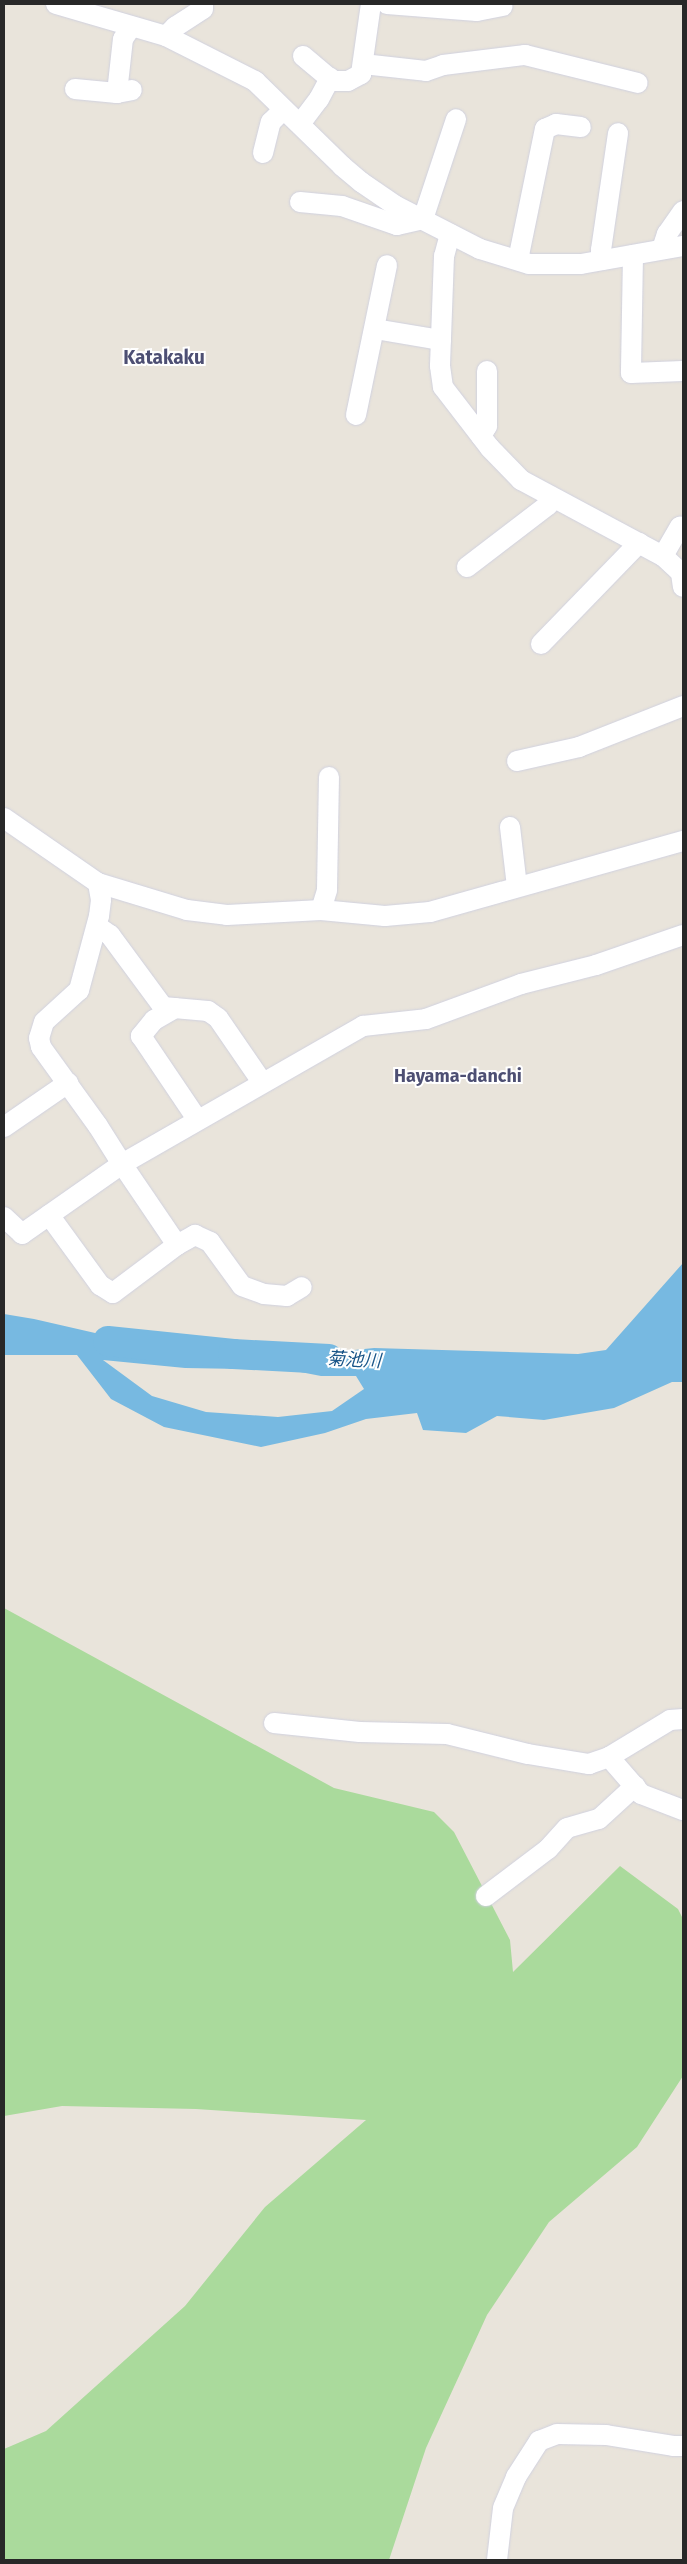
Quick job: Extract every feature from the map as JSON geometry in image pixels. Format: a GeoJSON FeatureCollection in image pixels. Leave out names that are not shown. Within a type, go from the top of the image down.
{"type":"FeatureCollection","features":[{"type":"Feature","properties":{"kind":"street"},"geometry":{"type":"LineString","coordinates":[[56,4],[166,36],[255,81],[283,110],[361,182],[396,206],[480,249],[529,264],[581,264],[683,246]]}},
{"type":"Feature","properties":{"kind":"street"},"geometry":{"type":"LineString","coordinates":[[166,36],[175,27],[203,9],[203,4]]}},
{"type":"Feature","properties":{"kind":"street"},"geometry":{"type":"LineString","coordinates":[[303,56],[333,81],[348,81],[361,74],[371,4]]}},
{"type":"Feature","properties":{"kind":"street"},"geometry":{"type":"LineString","coordinates":[[387,4],[478,11],[503,6]]}},
{"type":"Feature","properties":{"kind":"street"},"geometry":{"type":"LineString","coordinates":[[74,89],[124,91],[123,39],[130,27]]}},
{"type":"Feature","properties":{"kind":"street"},"geometry":{"type":"LineString","coordinates":[[363,64],[426,71],[443,65],[525,55],[638,83]]}},
{"type":"Feature","properties":{"kind":"street"},"geometry":{"type":"LineString","coordinates":[[300,124],[320,98],[330,78]]}},
{"type":"Feature","properties":{"kind":"street"},"geometry":{"type":"LineString","coordinates":[[263,153],[271,122],[283,110]]}},
{"type":"Feature","properties":{"kind":"street"},"geometry":{"type":"LineString","coordinates":[[423,219],[456,119]]}},
{"type":"Feature","properties":{"kind":"street"},"geometry":{"type":"LineString","coordinates":[[518,260],[545,129],[556,124],[581,127]]}},
{"type":"Feature","properties":{"kind":"street"},"geometry":{"type":"LineString","coordinates":[[602,260],[601,250],[618,134]]}},
{"type":"Feature","properties":{"kind":"street"},"geometry":{"type":"LineString","coordinates":[[300,202],[342,206],[397,225],[423,219]]}},
{"type":"Feature","properties":{"kind":"street"},"geometry":{"type":"LineString","coordinates":[[662,249],[667,234],[683,212]]}},
{"type":"Feature","properties":{"kind":"street"},"geometry":{"type":"LineString","coordinates":[[450,234],[444,256],[440,340],[440,366],[443,386],[481,436],[521,480],[663,556],[681,573],[683,585]]}},
{"type":"Feature","properties":{"kind":"street"},"geometry":{"type":"LineString","coordinates":[[633,255],[631,373],[683,371]]}},
{"type":"Feature","properties":{"kind":"street"},"geometry":{"type":"LineString","coordinates":[[356,415],[387,265]]}},
{"type":"Feature","properties":{"kind":"street"},"geometry":{"type":"LineString","coordinates":[[375,329],[440,340]]}},
{"type":"Feature","properties":{"kind":"street"},"geometry":{"type":"LineString","coordinates":[[481,436],[487,426],[487,371]]}},
{"type":"Feature","properties":{"kind":"street"},"geometry":{"type":"LineString","coordinates":[[468,567],[548,505],[550,496]]}},
{"type":"Feature","properties":{"kind":"street"},"geometry":{"type":"LineString","coordinates":[[663,556],[680,527],[683,527]]}},
{"type":"Feature","properties":{"kind":"street"},"geometry":{"type":"LineString","coordinates":[[541,644],[639,543]]}},
{"type":"Feature","properties":{"kind":"street"},"geometry":{"type":"LineString","coordinates":[[517,760],[579,747],[683,706]]}},
{"type":"Feature","properties":{"kind":"street"},"geometry":{"type":"LineString","coordinates":[[321,910],[327,890],[329,776]]}},
{"type":"Feature","properties":{"kind":"street"},"geometry":{"type":"LineString","coordinates":[[4,818],[98,883],[142,898],[201,913],[245,915],[321,910],[385,916],[430,912],[517,886],[683,841]]}},
{"type":"Feature","properties":{"kind":"street"},"geometry":{"type":"LineString","coordinates":[[510,827],[517,886]]}},
{"type":"Feature","properties":{"kind":"street"},"geometry":{"type":"LineString","coordinates":[[98,883],[101,900],[97,926],[80,990],[44,1022],[39,1038],[42,1047],[98,1126],[176,1245]]}},
{"type":"Feature","properties":{"kind":"street"},"geometry":{"type":"LineString","coordinates":[[97,926],[110,935],[163,1007],[208,1011],[218,1018],[262,1082]]}},
{"type":"Feature","properties":{"kind":"street"},"geometry":{"type":"LineString","coordinates":[[4,1217],[22,1234],[122,1164],[197,1119],[363,1026],[426,1020],[521,984],[596,965],[683,936]]}},
{"type":"Feature","properties":{"kind":"street"},"geometry":{"type":"LineString","coordinates":[[175,1008],[154,1020],[141,1036],[197,1119]]}},
{"type":"Feature","properties":{"kind":"street"},"geometry":{"type":"LineString","coordinates":[[4,1127],[68,1083]]}},
{"type":"Feature","properties":{"kind":"street"},"geometry":{"type":"LineString","coordinates":[[49,1215],[100,1285],[113,1293],[176,1245],[194,1235],[210,1242],[242,1286],[264,1294],[288,1296],[302,1287]]}},
{"type":"Feature","properties":{"kind":"street"},"geometry":{"type":"LineString","coordinates":[[274,1723],[360,1732],[447,1734],[528,1754],[589,1764],[609,1757],[670,1720],[683,1719]]}},
{"type":"Feature","properties":{"kind":"street"},"geometry":{"type":"LineString","coordinates":[[609,1757],[641,1794],[683,1810]]}},
{"type":"Feature","properties":{"kind":"street"},"geometry":{"type":"LineString","coordinates":[[486,1896],[548,1848],[567,1828],[599,1819],[635,1786]]}},
{"type":"Feature","properties":{"kind":"street"},"geometry":{"type":"LineString","coordinates":[[497,2560],[502,2508],[516,2477],[539,2441],[557,2434],[596,2435],[683,2446]]}},
{"type":"Feature","properties":{"kind":"green space"},"geometry":{"type":"Polygon","coordinates":[[[4,1608],[334,1788],[434,1812],[454,1832],[510,1940],[513,1972],[620,1866],[678,1909],[683,1919],[683,2076],[637,2147],[549,2222],[487,2315],[426,2448],[389,2560],[4,2560],[4,2449],[46,2431],[185,2306],[265,2207],[366,2120],[196,2109],[62,2106],[4,2116],[4,1608]]]}},
{"type":"Feature","properties":{"kind":"water"},"geometry":{"type":"Polygon","coordinates":[[[683,1263],[683,1382],[672,1382],[614,1408],[544,1420],[497,1416],[466,1433],[423,1430],[417,1413],[366,1419],[325,1433],[261,1447],[164,1427],[111,1399],[77,1355],[4,1355],[4,1314],[34,1319],[226,1363],[374,1348],[578,1354],[606,1350],[683,1263]],[[103,1360],[152,1396],[206,1412],[278,1417],[332,1411],[364,1389],[356,1376],[321,1376],[290,1370],[185,1368],[103,1360]]]}},
{"type":"Feature","properties":{"kind":"waterway","name":"菊池川"},"geometry":{"type":"LineString","coordinates":[[108,1341],[233,1354],[329,1359]]}},
{"type":"Feature","properties":{"kind":"district","name":"Katakaku"},"geometry":{"type":"Point","coordinates":[164,358]}},
{"type":"Feature","properties":{"kind":"district","name":"Hayama-danchi"},"geometry":{"type":"Point","coordinates":[458,1076]}}]}
